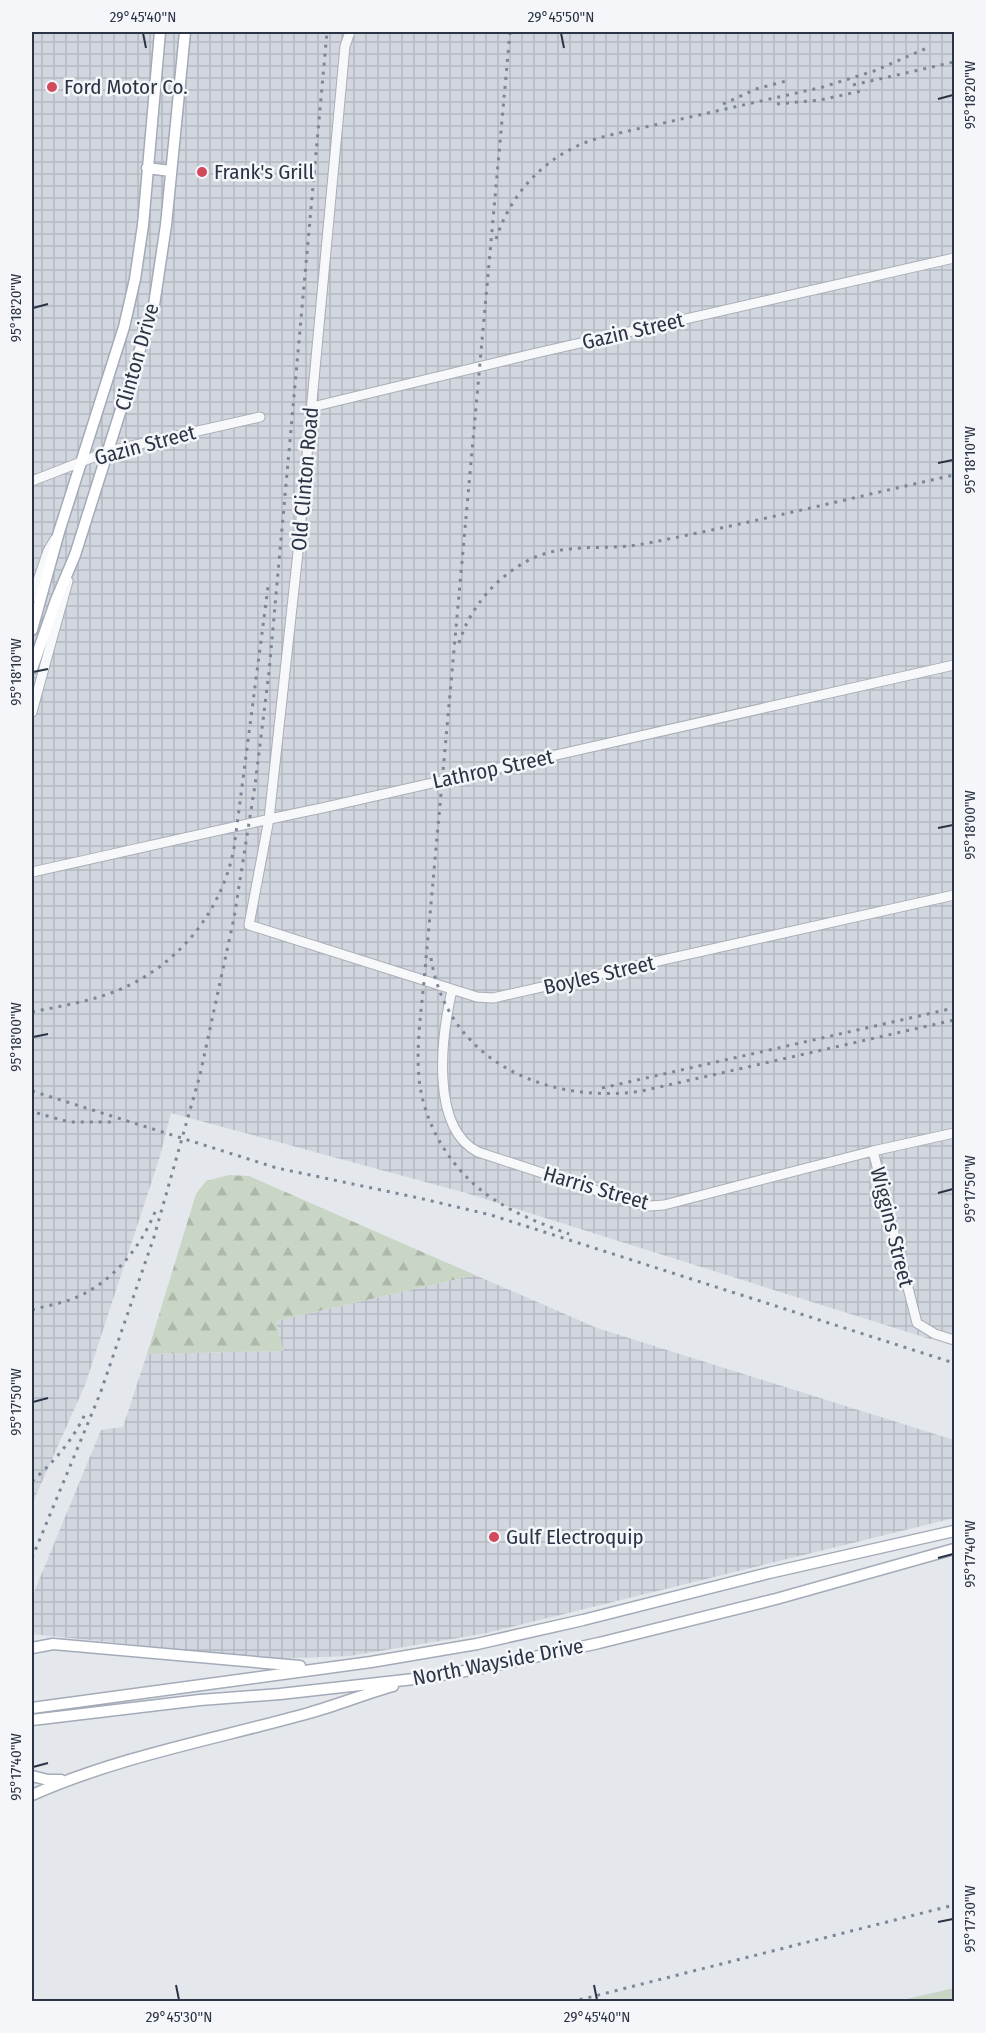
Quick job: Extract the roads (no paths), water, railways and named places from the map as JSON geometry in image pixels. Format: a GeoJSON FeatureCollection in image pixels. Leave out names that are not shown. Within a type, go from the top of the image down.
{"type":"FeatureCollection","features":[{"type":"Feature","properties":{"kind":"main road","name":"Clinton Drive"},"geometry":{"type":"LineString","coordinates":[[32,630],[59,532],[124,327],[135,279],[160,32]]}},
{"type":"Feature","properties":{"kind":"main road","name":"Clinton Drive"},"geometry":{"type":"LineString","coordinates":[[32,669],[56,600],[75,555],[154,305],[166,225],[184,32]]}},
{"type":"Feature","properties":{"kind":"main road"},"geometry":{"type":"LineString","coordinates":[[147,168],[171,171]]}},
{"type":"Feature","properties":{"kind":"main road","name":"North Wayside Drive"},"geometry":{"type":"LineString","coordinates":[[35,1707],[338,1666],[477,1644],[954,1531]]}},
{"type":"Feature","properties":{"kind":"main road","name":"North Wayside Drive"},"geometry":{"type":"LineString","coordinates":[[36,1720],[200,1700],[280,1694],[423,1678],[483,1668],[599,1643],[822,1587],[898,1563],[954,1549]]}},
{"type":"Feature","properties":{"kind":"main road"},"geometry":{"type":"LineString","coordinates":[[32,1648],[61,1644],[288,1666],[338,1666]]}},
{"type":"Feature","properties":{"kind":"main road"},"geometry":{"type":"LineString","coordinates":[[32,1795],[68,1779],[104,1767],[311,1712],[423,1678]]}},
{"type":"Feature","properties":{"kind":"main road"},"geometry":{"type":"LineString","coordinates":[[32,1776],[48,1780],[68,1779]]}},
{"type":"Feature","properties":{"kind":"street","name":"Old Clinton Road"},"geometry":{"type":"LineString","coordinates":[[249,925],[269,819],[312,407],[345,46],[350,32]]}},
{"type":"Feature","properties":{"kind":"street","name":"Gazin Street"},"geometry":{"type":"LineString","coordinates":[[312,407],[532,354],[954,258]]}},
{"type":"Feature","properties":{"kind":"street","name":"Gazin Street"},"geometry":{"type":"LineString","coordinates":[[32,481],[109,451],[260,417]]}},
{"type":"Feature","properties":{"kind":"street"},"geometry":{"type":"LineString","coordinates":[[32,598],[48,551],[59,532]]}},
{"type":"Feature","properties":{"kind":"street"},"geometry":{"type":"LineString","coordinates":[[32,712],[75,555]]}},
{"type":"Feature","properties":{"kind":"street","name":"Lathrop Street"},"geometry":{"type":"LineString","coordinates":[[32,872],[954,665]]}},
{"type":"Feature","properties":{"kind":"street","name":"Boyles Street"},"geometry":{"type":"LineString","coordinates":[[249,925],[452,990],[477,997],[501,997],[954,895]]}},
{"type":"Feature","properties":{"kind":"street","name":"Harris Street"},"geometry":{"type":"LineString","coordinates":[[452,990],[443,1043],[443,1082],[455,1128],[465,1144],[478,1152],[649,1206],[664,1205],[873,1151],[954,1133]]}},
{"type":"Feature","properties":{"kind":"street","name":"Wiggins Street"},"geometry":{"type":"LineString","coordinates":[[873,1151],[917,1323],[935,1334],[954,1340]]}},
{"type":"Feature","properties":{"kind":"railway"},"geometry":{"type":"LineString","coordinates":[[32,1558],[100,1394],[154,1237],[200,1075],[234,918],[255,785],[269,672],[327,32]]}},
{"type":"Feature","properties":{"kind":"railway"},"geometry":{"type":"LineString","coordinates":[[510,32],[420,1017],[418,1066],[427,1115],[455,1165],[468,1179],[498,1202],[524,1216],[569,1234]]}},
{"type":"Feature","properties":{"kind":"railway"},"geometry":{"type":"LineString","coordinates":[[496,239],[503,220],[524,187],[552,161],[587,142],[823,87],[874,71],[927,48]]}},
{"type":"Feature","properties":{"kind":"railway"},"geometry":{"type":"LineString","coordinates":[[853,85],[954,62]]}},
{"type":"Feature","properties":{"kind":"railway"},"geometry":{"type":"LineString","coordinates":[[723,104],[756,89],[786,81]]}},
{"type":"Feature","properties":{"kind":"railway"},"geometry":{"type":"LineString","coordinates":[[777,104],[820,100],[866,90]]}},
{"type":"Feature","properties":{"kind":"railway"},"geometry":{"type":"LineString","coordinates":[[459,643],[470,617],[486,594],[507,574],[544,554],[558,550],[643,544],[954,475]]}},
{"type":"Feature","properties":{"kind":"railway"},"geometry":{"type":"LineString","coordinates":[[32,1012],[95,998],[138,981],[177,952],[207,915],[219,894],[234,848],[268,587]]}},
{"type":"Feature","properties":{"kind":"railway"},"geometry":{"type":"LineString","coordinates":[[431,958],[441,994],[457,1024],[480,1049],[507,1068],[538,1082],[571,1091],[606,1094],[642,1091],[954,1020]]}},
{"type":"Feature","properties":{"kind":"railway"},"geometry":{"type":"LineString","coordinates":[[602,1088],[954,1008]]}},
{"type":"Feature","properties":{"kind":"railway"},"geometry":{"type":"LineString","coordinates":[[32,1091],[277,1168],[491,1215],[954,1363]]}},
{"type":"Feature","properties":{"kind":"railway"},"geometry":{"type":"LineString","coordinates":[[37,1113],[69,1122],[114,1122]]}},
{"type":"Feature","properties":{"kind":"railway"},"geometry":{"type":"LineString","coordinates":[[32,1310],[72,1299],[99,1285],[132,1252],[155,1212]]}},
{"type":"Feature","properties":{"kind":"railway"},"geometry":{"type":"LineString","coordinates":[[32,1481],[62,1451],[85,1414]]}},
{"type":"Feature","properties":{"kind":"railway"},"geometry":{"type":"LineString","coordinates":[[571,2002],[954,1905]]}},
{"type":"Feature","properties":{"kind":"place","name":"Ford Motor Co."},"geometry":{"type":"Point","coordinates":[52,87]}},
{"type":"Feature","properties":{"kind":"place","name":"Frank's Grill"},"geometry":{"type":"Point","coordinates":[202,172]}},
{"type":"Feature","properties":{"kind":"place","name":"Gulf Electroquip"},"geometry":{"type":"Point","coordinates":[494,1537]}}]}
